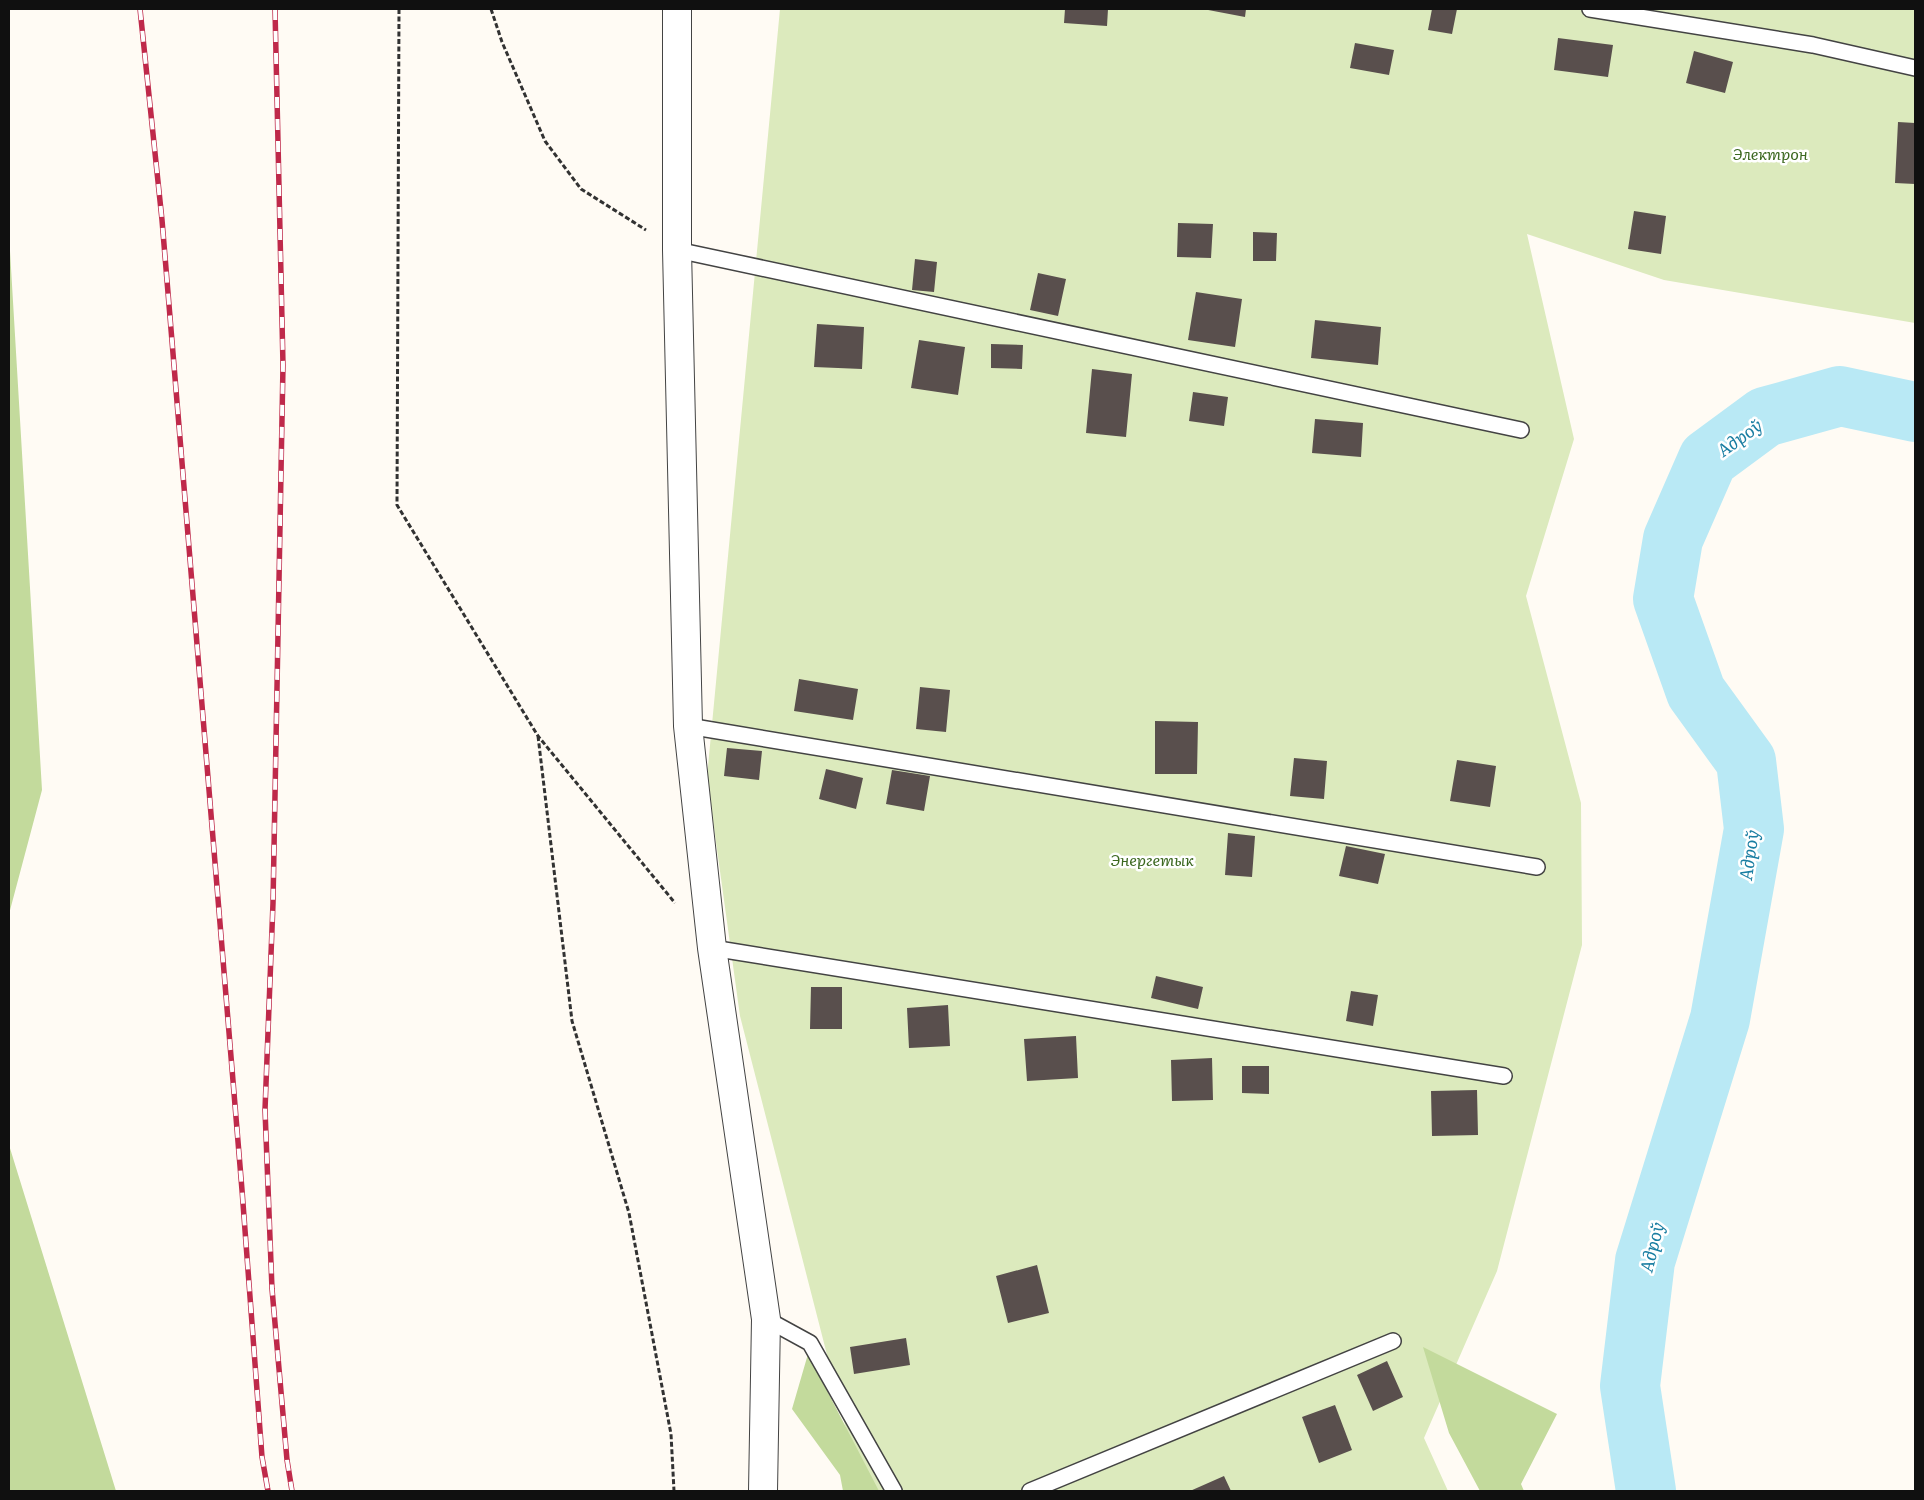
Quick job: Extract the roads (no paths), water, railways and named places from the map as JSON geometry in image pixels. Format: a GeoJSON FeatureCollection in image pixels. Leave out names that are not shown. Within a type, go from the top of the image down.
{"type":"FeatureCollection","features":[{"type":"Feature","properties":{"kind":"street"},"geometry":{"type":"LineString","coordinates":[[677,9],[677,250],[688,726],[712,948],[766,1319],[763,1491]]}},
{"type":"Feature","properties":{"kind":"lane"},"geometry":{"type":"LineString","coordinates":[[1590,9],[1813,45],[1915,68]]}},
{"type":"Feature","properties":{"kind":"lane"},"geometry":{"type":"LineString","coordinates":[[677,250],[1521,430]]}},
{"type":"Feature","properties":{"kind":"lane"},"geometry":{"type":"LineString","coordinates":[[688,726],[1537,867]]}},
{"type":"Feature","properties":{"kind":"lane"},"geometry":{"type":"LineString","coordinates":[[712,948],[1504,1076]]}},
{"type":"Feature","properties":{"kind":"lane"},"geometry":{"type":"LineString","coordinates":[[766,1319],[810,1343],[894,1491]]}},
{"type":"Feature","properties":{"kind":"lane"},"geometry":{"type":"LineString","coordinates":[[1030,1491],[1393,1341]]}},
{"type":"Feature","properties":{"kind":"waterway","name":"Адроў"},"geometry":{"type":"LineString","coordinates":[[1646,1491],[1630,1386],[1645,1261],[1720,1019],[1754,829],[1746,761],[1696,692],[1663,599],[1673,539],[1708,459],[1765,417],[1840,396],[1915,412]]}},
{"type":"Feature","properties":{"kind":"railway"},"geometry":{"type":"LineString","coordinates":[[140,9],[162,220],[242,1190],[262,1457],[268,1491]]}},
{"type":"Feature","properties":{"kind":"railway"},"geometry":{"type":"LineString","coordinates":[[275,9],[283,365],[273,903],[265,1110],[272,1289],[287,1460],[292,1491]]}},
{"type":"Feature","properties":{"kind":"park label","name":"Электрон"},"geometry":{"type":"Point","coordinates":[1770,153]}},
{"type":"Feature","properties":{"kind":"park label","name":"Энергетык"},"geometry":{"type":"Point","coordinates":[1152,859]}}]}
